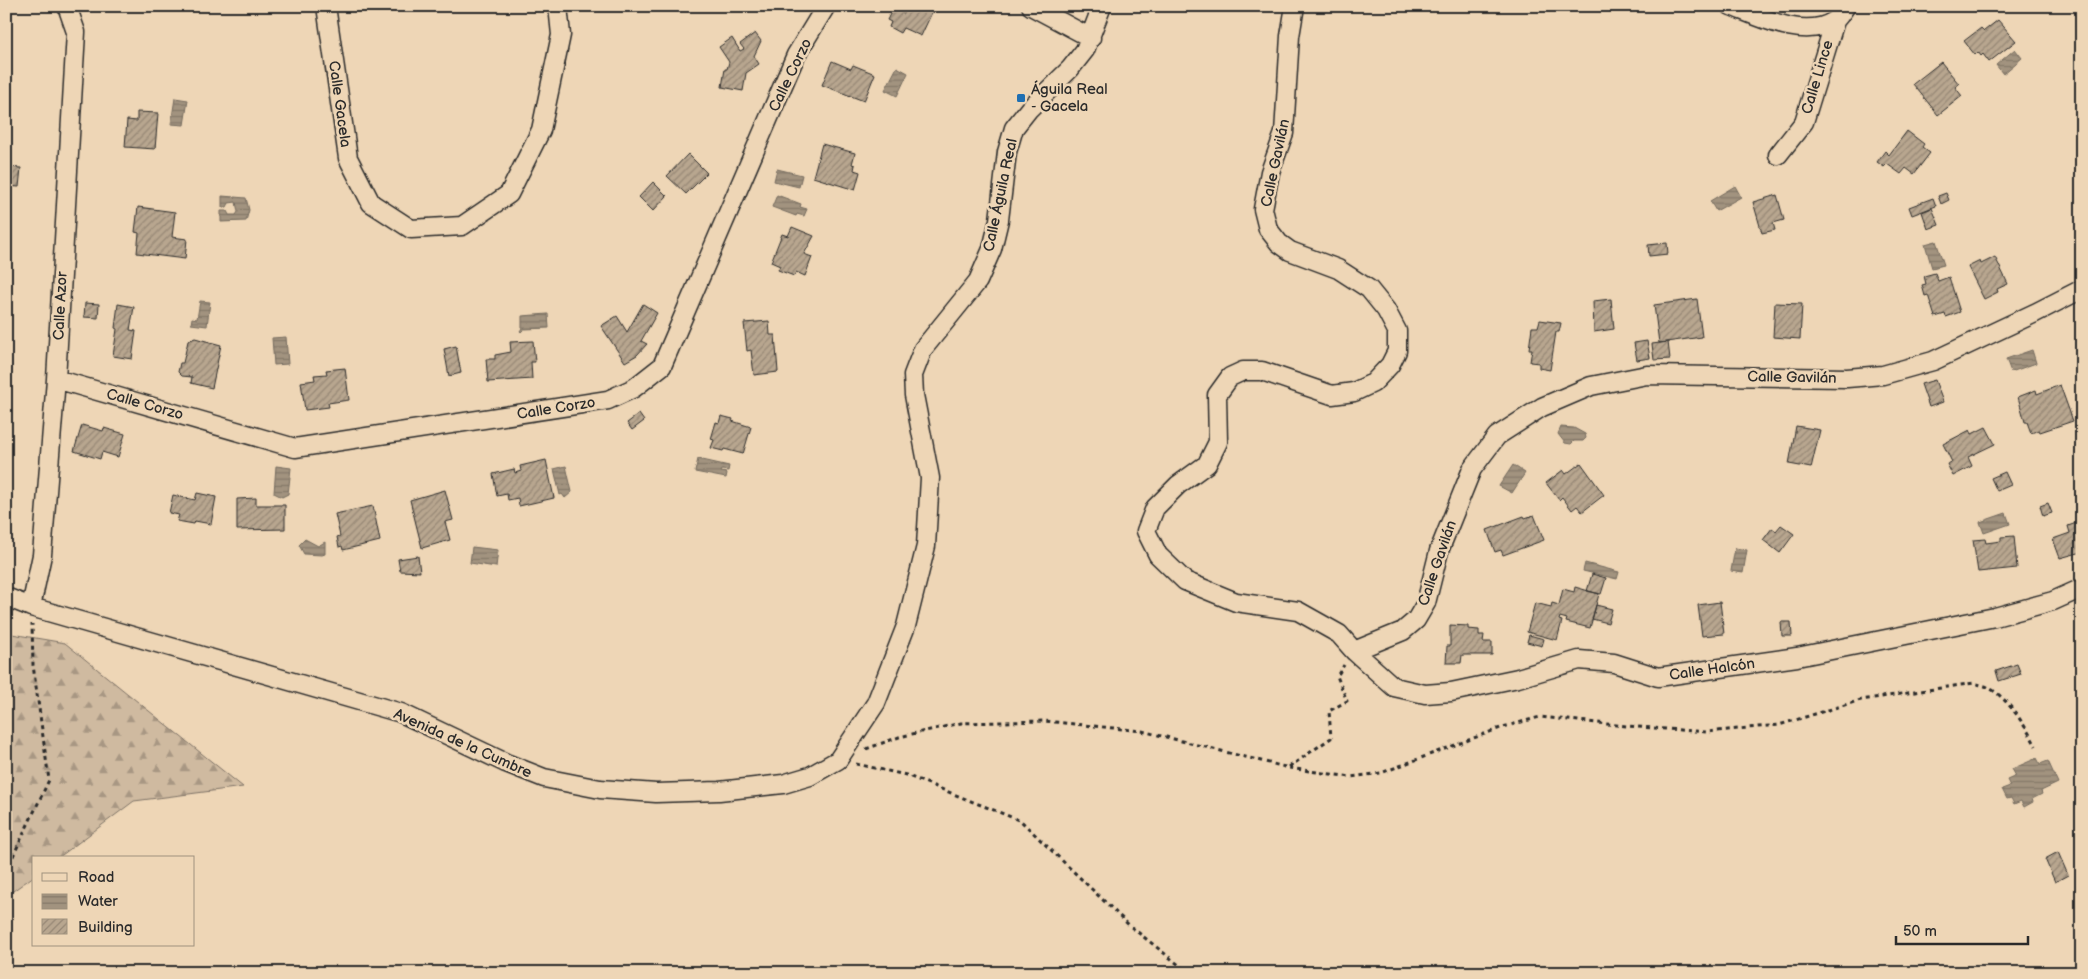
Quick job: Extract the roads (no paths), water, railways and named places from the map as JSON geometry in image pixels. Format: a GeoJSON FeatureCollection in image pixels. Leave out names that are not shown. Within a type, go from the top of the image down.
{"type":"FeatureCollection","features":[{"type":"Feature","properties":{"kind":"street","name":"Calle Azor"},"geometry":{"type":"LineString","coordinates":[[31,607],[42,555],[56,379],[76,32],[67,6]]}},
{"type":"Feature","properties":{"kind":"street","name":"Calle Gacela"},"geometry":{"type":"LineString","coordinates":[[326,6],[348,158],[371,204],[411,229],[462,226],[509,194],[541,130],[561,35],[558,6]]}},
{"type":"Feature","properties":{"kind":"street","name":"Calle Corzo"},"geometry":{"type":"LineString","coordinates":[[56,379],[295,448],[608,400],[634,388],[662,366],[796,55],[826,6]]}},
{"type":"Feature","properties":{"kind":"street"},"geometry":{"type":"LineString","coordinates":[[1031,6],[1090,38]]}},
{"type":"Feature","properties":{"kind":"street","name":"Calle Águila Real"},"geometry":{"type":"LineString","coordinates":[[838,760],[876,703],[906,626],[926,546],[930,478],[914,395],[913,374],[923,349],[978,281],[992,248],[999,220],[1007,152],[1014,128],[1029,109],[1070,69],[1085,50],[1102,6]]}},
{"type":"Feature","properties":{"kind":"street","name":"Calle Gavilán"},"geometry":{"type":"LineString","coordinates":[[1295,6],[1290,36],[1284,133],[1270,172],[1263,209],[1268,229],[1278,243],[1290,251],[1338,270],[1369,289],[1386,310],[1397,331],[1396,351],[1390,365],[1373,383],[1354,392],[1332,395],[1262,371],[1243,371],[1230,377],[1217,395],[1218,442],[1207,464],[1178,486],[1155,508],[1146,532],[1158,554],[1185,581],[1236,602],[1298,611],[1339,634],[1354,652],[1403,631],[1416,620],[1426,603],[1439,551],[1472,469],[1497,436],[1542,407],[1590,386],[1647,376],[1847,378],[1883,375],[1933,361],[2036,313],[2082,289]]}},
{"type":"Feature","properties":{"kind":"street","name":"Calle Lince"},"geometry":{"type":"LineString","coordinates":[[1731,6],[1791,28],[1816,27],[1835,21]]}},
{"type":"Feature","properties":{"kind":"street","name":"Calle Lince"},"geometry":{"type":"LineString","coordinates":[[1778,155],[1804,122],[1835,21],[1846,6]]}},
{"type":"Feature","properties":{"kind":"street","name":"Calle Halcón"},"geometry":{"type":"LineString","coordinates":[[1354,652],[1394,687],[1425,694],[1451,692],[1508,680],[1579,660],[1614,663],[1658,677],[1797,657],[1995,617],[2053,601],[2082,588]]}},
{"type":"Feature","properties":{"kind":"street","name":"Avenida de la Cumbre"},"geometry":{"type":"LineString","coordinates":[[6,597],[31,607],[401,713],[506,763],[544,778],[600,789],[656,793],[719,791],[783,784],[810,776],[838,760]]}},
{"type":"Feature","properties":{"kind":"water"},"geometry":{"type":"Polygon","coordinates":[[[2015,49],[2022,58],[2003,74],[1996,65],[2015,49]]]}},
{"type":"Feature","properties":{"kind":"water"},"geometry":{"type":"Polygon","coordinates":[[[897,67],[908,73],[897,96],[885,90],[897,67]]]}},
{"type":"Feature","properties":{"kind":"water"},"geometry":{"type":"Polygon","coordinates":[[[175,98],[188,100],[184,125],[171,124],[175,98]]]}},
{"type":"Feature","properties":{"kind":"water"},"geometry":{"type":"Polygon","coordinates":[[[777,169],[802,175],[799,187],[774,181],[777,169]]]}},
{"type":"Feature","properties":{"kind":"water"},"geometry":{"type":"Polygon","coordinates":[[[1735,186],[1741,197],[1716,211],[1710,201],[1735,186]]]}},
{"type":"Feature","properties":{"kind":"water"},"geometry":{"type":"Polygon","coordinates":[[[777,195],[801,204],[800,207],[807,209],[804,216],[797,214],[796,216],[772,207],[777,195]]]}},
{"type":"Feature","properties":{"kind":"water"},"geometry":{"type":"Polygon","coordinates":[[[222,196],[246,198],[249,210],[246,221],[221,222],[221,211],[227,211],[229,215],[236,215],[238,212],[236,202],[229,203],[227,207],[222,207],[222,196]]]}},
{"type":"Feature","properties":{"kind":"water"},"geometry":{"type":"Polygon","coordinates":[[[1936,241],[1944,265],[1932,268],[1925,244],[1936,241]]]}},
{"type":"Feature","properties":{"kind":"water"},"geometry":{"type":"Polygon","coordinates":[[[200,301],[210,302],[207,326],[191,324],[192,318],[197,319],[200,301]]]}},
{"type":"Feature","properties":{"kind":"water"},"geometry":{"type":"Polygon","coordinates":[[[548,314],[549,328],[524,329],[520,331],[522,328],[522,316],[548,314]]]}},
{"type":"Feature","properties":{"kind":"water"},"geometry":{"type":"Polygon","coordinates":[[[286,337],[288,364],[274,365],[272,338],[286,337]]]}},
{"type":"Feature","properties":{"kind":"water"},"geometry":{"type":"Polygon","coordinates":[[[2032,350],[2036,363],[2011,372],[2006,359],[2032,350]]]}},
{"type":"Feature","properties":{"kind":"water"},"geometry":{"type":"Polygon","coordinates":[[[1561,427],[1574,428],[1585,434],[1586,438],[1583,441],[1574,441],[1571,444],[1565,443],[1558,434],[1561,427]]]}},
{"type":"Feature","properties":{"kind":"water"},"geometry":{"type":"Polygon","coordinates":[[[698,459],[729,466],[728,471],[722,470],[721,472],[727,473],[726,478],[695,472],[698,459]]]}},
{"type":"Feature","properties":{"kind":"water"},"geometry":{"type":"Polygon","coordinates":[[[1513,465],[1525,473],[1512,493],[1499,486],[1513,465]]]}},
{"type":"Feature","properties":{"kind":"water"},"geometry":{"type":"Polygon","coordinates":[[[276,466],[291,468],[288,494],[282,497],[274,493],[276,466]]]}},
{"type":"Feature","properties":{"kind":"water"},"geometry":{"type":"Polygon","coordinates":[[[566,466],[572,492],[565,498],[562,494],[560,495],[554,469],[566,466]]]}},
{"type":"Feature","properties":{"kind":"water"},"geometry":{"type":"Polygon","coordinates":[[[2006,513],[2010,524],[1984,533],[1980,522],[2006,513]]]}},
{"type":"Feature","properties":{"kind":"water"},"geometry":{"type":"Polygon","coordinates":[[[305,539],[318,546],[325,542],[325,554],[304,554],[299,545],[305,539]]]}},
{"type":"Feature","properties":{"kind":"water"},"geometry":{"type":"Polygon","coordinates":[[[472,547],[498,550],[496,567],[470,563],[472,547]]]}},
{"type":"Feature","properties":{"kind":"water"},"geometry":{"type":"Polygon","coordinates":[[[1735,548],[1747,550],[1743,573],[1731,571],[1735,548]]]}},
{"type":"Feature","properties":{"kind":"water"},"geometry":{"type":"Polygon","coordinates":[[[1585,563],[1619,572],[1617,579],[1583,571],[1585,563]]]}},
{"type":"Feature","properties":{"kind":"water"},"geometry":{"type":"Polygon","coordinates":[[[2037,758],[2040,764],[2048,761],[2058,783],[2041,791],[2042,794],[2032,799],[2033,802],[2024,807],[2021,801],[2014,804],[2011,798],[2007,799],[2002,789],[2010,786],[2007,780],[2016,776],[2012,769],[2037,758]]]}},
{"type":"Feature","properties":{"kind":"place","name":"Águila Real - Gacela"},"geometry":{"type":"Point","coordinates":[1021,98]}}]}
